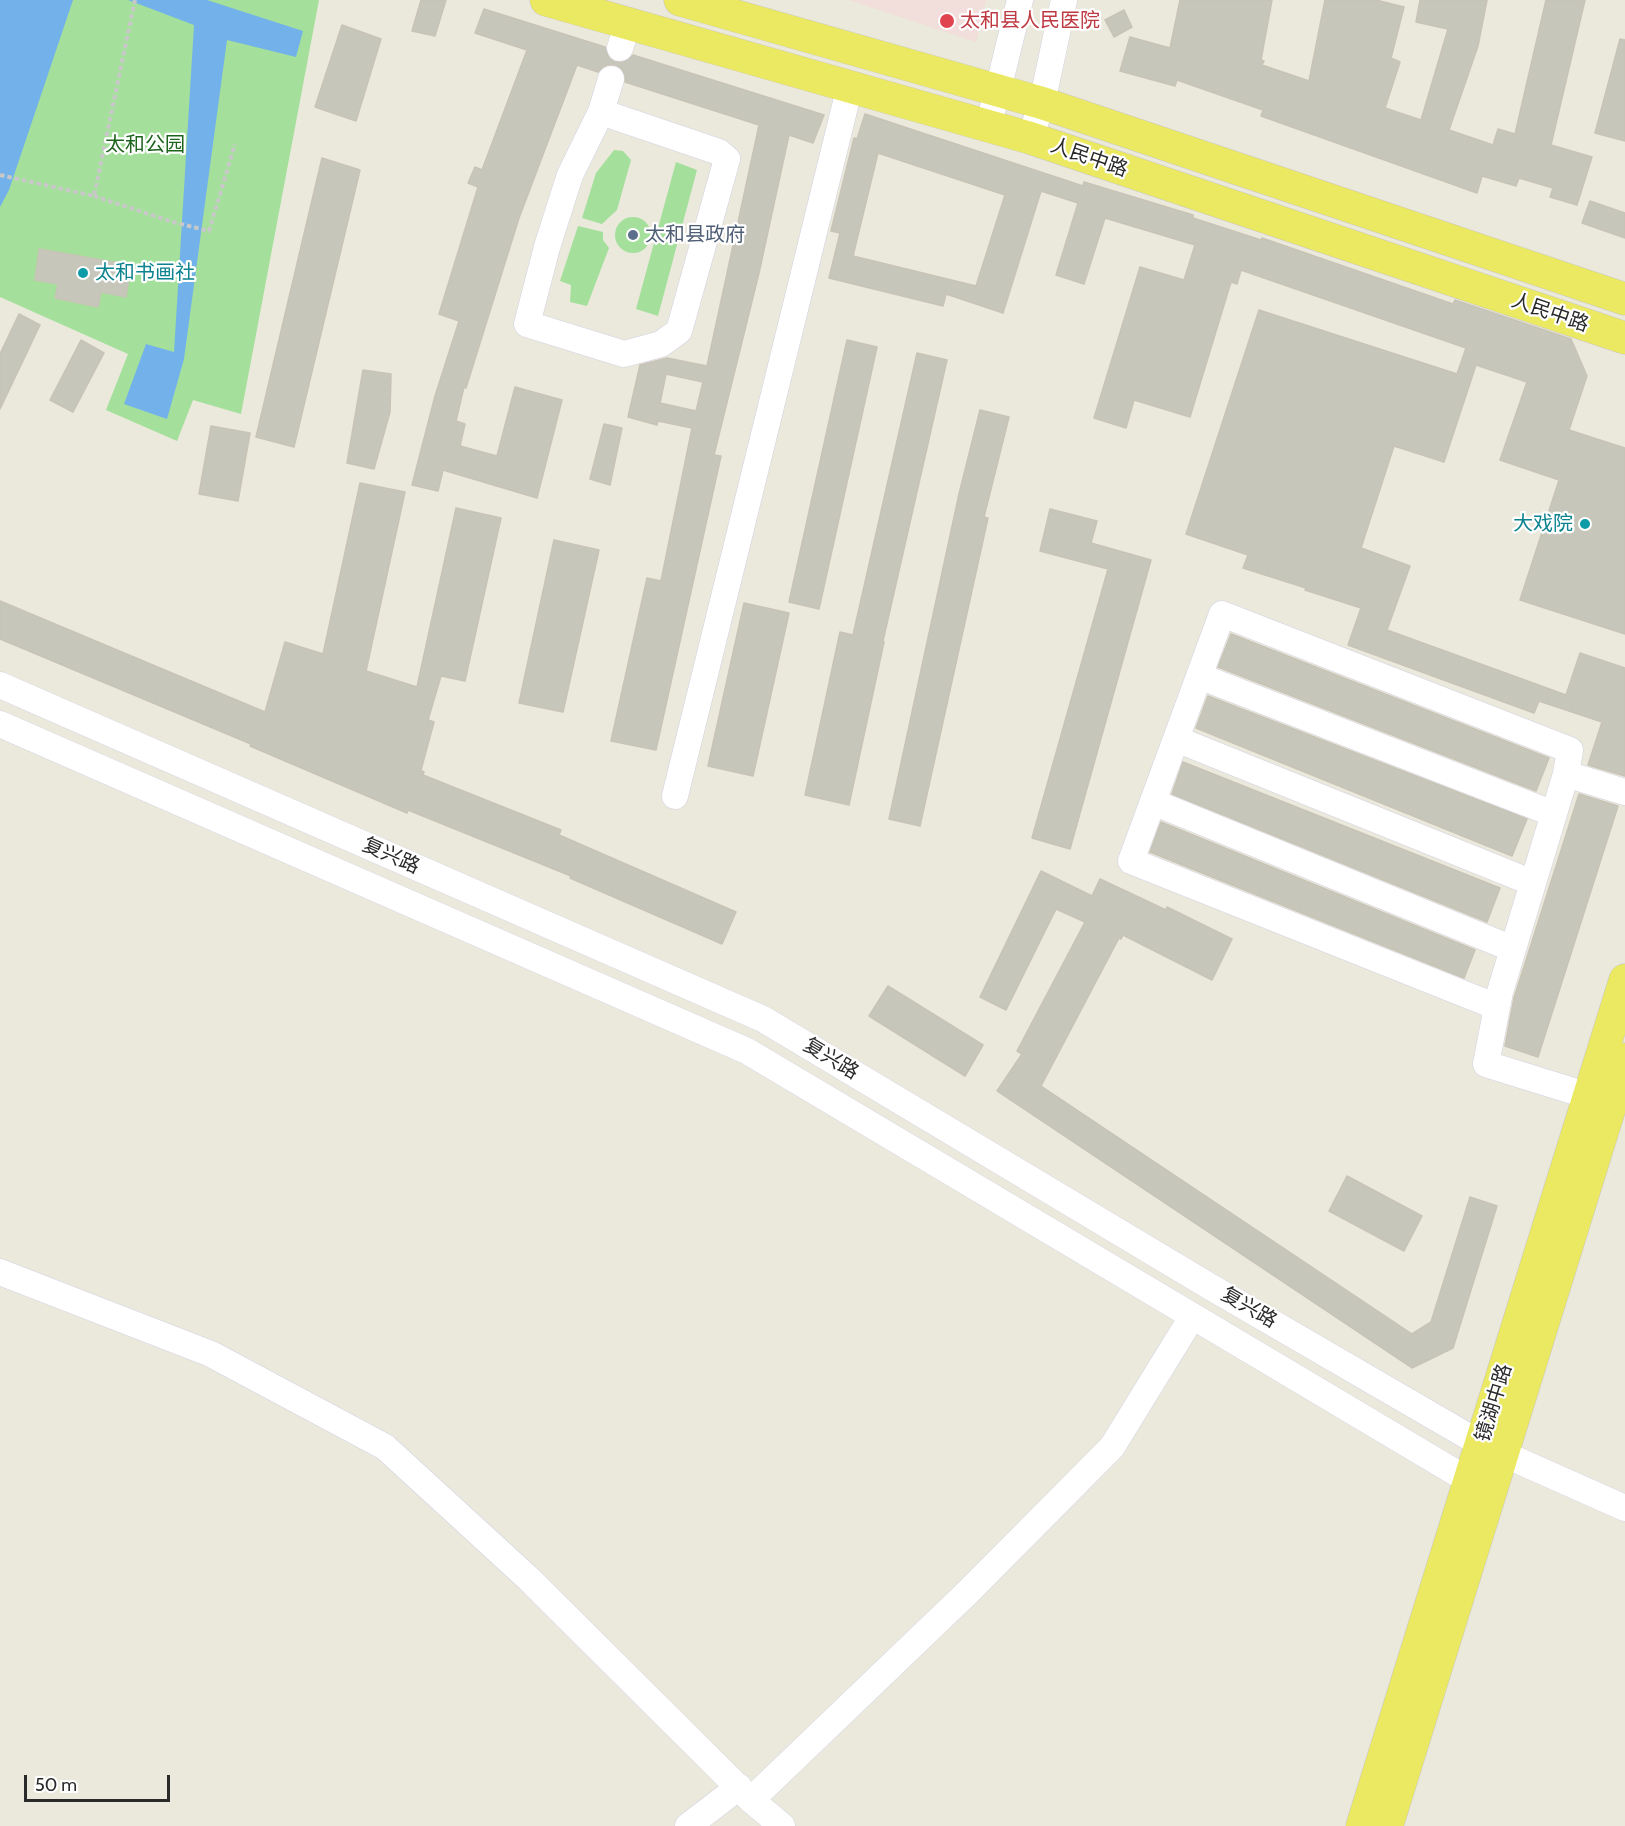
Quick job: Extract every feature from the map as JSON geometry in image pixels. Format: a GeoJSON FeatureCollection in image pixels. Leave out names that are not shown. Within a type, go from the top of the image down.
{"type":"FeatureCollection","features":[{"type":"Feature","properties":{"kind":"main road","name":"人民中路"},"geometry":{"type":"LineString","coordinates":[[546,0],[624,35],[850,86],[1030,138],[1625,338]]}},
{"type":"Feature","properties":{"kind":"main road","name":"人民中路"},"geometry":{"type":"LineString","coordinates":[[680,0],[1042,103],[1625,299]]}},
{"type":"Feature","properties":{"kind":"main road","name":"镜湖中路"},"geometry":{"type":"LineString","coordinates":[[1492,1449],[1589,1096],[1625,980]]}},
{"type":"Feature","properties":{"kind":"main road","name":"镜湖中路"},"geometry":{"type":"LineString","coordinates":[[1362,1826],[1625,1059]]}},
{"type":"Feature","properties":{"kind":"main road","name":"镜湖中路"},"geometry":{"type":"LineString","coordinates":[[1387,1826],[1478,1489]]}},
{"type":"Feature","properties":{"kind":"street"},"geometry":{"type":"LineString","coordinates":[[988,125],[1020,0]]}},
{"type":"Feature","properties":{"kind":"street"},"geometry":{"type":"LineString","coordinates":[[1030,138],[1042,103],[1064,0]]}},
{"type":"Feature","properties":{"kind":"street"},"geometry":{"type":"LineString","coordinates":[[601,111],[719,152],[727,159],[679,331],[661,344],[624,354],[527,324],[547,247],[570,175],[601,111],[611,79]]}},
{"type":"Feature","properties":{"kind":"street"},"geometry":{"type":"LineString","coordinates":[[675,796],[850,86]]}},
{"type":"Feature","properties":{"kind":"street"},"geometry":{"type":"LineString","coordinates":[[1497,1007],[1131,861],[1222,614],[1570,750],[1566,774],[1497,1007],[1486,1064],[1589,1096]]}},
{"type":"Feature","properties":{"kind":"street"},"geometry":{"type":"LineString","coordinates":[[1199,676],[1554,814]]}},
{"type":"Feature","properties":{"kind":"street","name":"复兴路"},"geometry":{"type":"LineString","coordinates":[[0,685],[763,1019],[1209,1286],[1492,1449],[1625,1508]]}},
{"type":"Feature","properties":{"kind":"street","name":"复兴路"},"geometry":{"type":"LineString","coordinates":[[0,724],[747,1051],[1478,1489]]}},
{"type":"Feature","properties":{"kind":"street"},"geometry":{"type":"LineString","coordinates":[[1176,739],[1533,883]]}},
{"type":"Feature","properties":{"kind":"street"},"geometry":{"type":"LineString","coordinates":[[1566,774],[1625,792]]}},
{"type":"Feature","properties":{"kind":"street"},"geometry":{"type":"LineString","coordinates":[[1153,802],[1513,949]]}},
{"type":"Feature","properties":{"kind":"street"},"geometry":{"type":"LineString","coordinates":[[0,1272],[211,1354],[385,1447],[530,1578],[745,1794],[782,1826]]}},
{"type":"Feature","properties":{"kind":"street"},"geometry":{"type":"LineString","coordinates":[[688,1826],[745,1794],[967,1593],[1112,1447],[1192,1317]]}},
{"type":"Feature","properties":{"kind":"path"},"geometry":{"type":"LineString","coordinates":[[94,196],[135,0]]}},
{"type":"Feature","properties":{"kind":"path"},"geometry":{"type":"LineString","coordinates":[[0,175],[27,183],[94,196],[173,222],[209,231],[236,144]]}},
{"type":"Feature","properties":{"kind":"shaded area","name":"太和县人民医院"},"geometry":{"type":"Polygon","coordinates":[[[849,0],[986,0],[976,42],[849,0]]]}},
{"type":"Feature","properties":{"kind":"green space","name":"太和公园"},"geometry":{"type":"Polygon","coordinates":[[[0,0],[319,0],[241,414],[193,400],[177,441],[106,410],[128,354],[0,297],[0,0]]]}},
{"type":"Feature","properties":{"kind":"green space"},"geometry":{"type":"Polygon","coordinates":[[[614,150],[623,151],[631,160],[617,210],[602,224],[582,218],[596,173],[614,150]]]}},
{"type":"Feature","properties":{"kind":"green space"},"geometry":{"type":"Polygon","coordinates":[[[676,162],[697,170],[658,316],[636,309],[676,162]]]}},
{"type":"Feature","properties":{"kind":"green space"},"geometry":{"type":"Polygon","coordinates":[[[633,217],[645,223],[651,235],[645,247],[633,253],[621,247],[615,235],[621,223],[633,217]]]}},
{"type":"Feature","properties":{"kind":"green space"},"geometry":{"type":"Polygon","coordinates":[[[578,226],[603,232],[603,240],[609,248],[587,306],[570,302],[571,285],[560,281],[578,226]]]}},
{"type":"Feature","properties":{"kind":"water"},"geometry":{"type":"Polygon","coordinates":[[[0,0],[73,0],[9,190],[0,207],[0,0]]]}},
{"type":"Feature","properties":{"kind":"water"},"geometry":{"type":"Polygon","coordinates":[[[128,0],[207,0],[303,31],[296,57],[227,40],[184,359],[167,419],[124,404],[146,344],[174,352],[194,25],[128,0]]]}},
{"type":"Feature","properties":{"kind":"building"},"geometry":{"type":"Polygon","coordinates":[[[421,0],[446,0],[435,36],[412,31],[421,0]]]}},
{"type":"Feature","properties":{"kind":"building"},"geometry":{"type":"Polygon","coordinates":[[[1180,0],[1272,0],[1262,65],[1309,81],[1325,0],[1376,0],[1404,7],[1391,58],[1400,62],[1385,108],[1421,120],[1448,29],[1416,22],[1420,0],[1487,0],[1478,46],[1449,130],[1493,145],[1498,129],[1515,134],[1546,0],[1585,0],[1551,145],[1592,157],[1577,205],[1550,197],[1553,188],[1519,178],[1516,186],[1482,176],[1477,193],[1261,116],[1263,110],[1177,80],[1175,86],[1120,71],[1130,37],[1170,48],[1180,0]]]}},
{"type":"Feature","properties":{"kind":"building"},"geometry":{"type":"Polygon","coordinates":[[[484,9],[605,47],[609,58],[615,62],[624,62],[633,55],[824,115],[813,143],[789,135],[759,273],[714,455],[721,456],[656,750],[611,741],[647,578],[661,581],[692,428],[658,421],[657,425],[628,417],[640,365],[667,358],[707,366],[759,125],[625,82],[622,69],[616,65],[607,65],[598,72],[577,65],[519,218],[466,388],[464,387],[456,421],[465,424],[460,446],[497,456],[515,387],[562,400],[537,498],[443,470],[438,491],[412,485],[435,396],[459,321],[439,314],[478,187],[468,183],[475,167],[482,170],[527,50],[475,33],[484,9]],[[666,374],[660,403],[696,411],[703,382],[666,374]]]}},
{"type":"Feature","properties":{"kind":"building"},"geometry":{"type":"Polygon","coordinates":[[[1124,10],[1132,27],[1114,37],[1105,20],[1124,10]]]}},
{"type":"Feature","properties":{"kind":"building"},"geometry":{"type":"Polygon","coordinates":[[[342,25],[381,39],[356,121],[315,107],[342,25]]]}},
{"type":"Feature","properties":{"kind":"building"},"geometry":{"type":"Polygon","coordinates":[[[1620,39],[1625,40],[1625,141],[1595,133],[1620,39]]]}},
{"type":"Feature","properties":{"kind":"building"},"geometry":{"type":"Polygon","coordinates":[[[865,114],[1083,186],[1084,182],[1193,215],[1193,218],[1261,240],[1262,238],[1453,304],[1455,300],[1571,339],[1587,376],[1569,430],[1625,448],[1625,634],[1520,600],[1559,480],[1500,460],[1527,382],[1476,365],[1444,462],[1394,446],[1361,548],[1410,566],[1387,630],[1566,695],[1580,653],[1625,668],[1625,776],[1588,765],[1602,722],[1539,701],[1534,713],[1348,645],[1361,608],[1243,568],[1248,555],[1186,534],[1259,310],[1457,374],[1466,348],[1241,270],[1237,284],[1231,282],[1190,417],[1134,400],[1126,428],[1094,418],[1140,267],[1184,280],[1195,245],[1105,218],[1084,284],[1056,275],[1078,203],[1041,191],[1003,313],[946,294],[943,306],[829,278],[840,233],[831,231],[854,138],[857,139],[865,114]],[[878,153],[853,256],[976,286],[1005,195],[878,153]]]}},
{"type":"Feature","properties":{"kind":"building"},"geometry":{"type":"Polygon","coordinates":[[[322,158],[360,170],[294,447],[256,437],[322,158]]]}},
{"type":"Feature","properties":{"kind":"building"},"geometry":{"type":"Polygon","coordinates":[[[1590,201],[1625,213],[1625,238],[1582,223],[1590,201]]]}},
{"type":"Feature","properties":{"kind":"building","name":"太和书画社"},"geometry":{"type":"Polygon","coordinates":[[[39,249],[131,265],[126,297],[101,292],[98,307],[55,298],[58,284],[35,280],[39,249]]]}},
{"type":"Feature","properties":{"kind":"building"},"geometry":{"type":"Polygon","coordinates":[[[19,314],[40,325],[0,409],[0,354],[19,314]]]}},
{"type":"Feature","properties":{"kind":"building"},"geometry":{"type":"Polygon","coordinates":[[[81,340],[104,353],[73,412],[50,400],[81,340]]]}},
{"type":"Feature","properties":{"kind":"building"},"geometry":{"type":"Polygon","coordinates":[[[847,340],[877,347],[819,609],[789,602],[847,340]]]}},
{"type":"Feature","properties":{"kind":"building"},"geometry":{"type":"Polygon","coordinates":[[[917,353],[947,360],[883,641],[849,805],[805,795],[840,632],[853,635],[917,353]]]}},
{"type":"Feature","properties":{"kind":"building"},"geometry":{"type":"Polygon","coordinates":[[[363,370],[391,374],[390,412],[374,469],[347,463],[363,370]]]}},
{"type":"Feature","properties":{"kind":"building"},"geometry":{"type":"Polygon","coordinates":[[[980,410],[1009,417],[984,517],[988,518],[920,826],[889,819],[959,494],[980,410]]]}},
{"type":"Feature","properties":{"kind":"building"},"geometry":{"type":"Polygon","coordinates":[[[604,424],[622,428],[610,485],[590,479],[604,424]]]}},
{"type":"Feature","properties":{"kind":"building"},"geometry":{"type":"Polygon","coordinates":[[[211,426],[250,433],[238,501],[199,494],[211,426]]]}},
{"type":"Feature","properties":{"kind":"building"},"geometry":{"type":"Polygon","coordinates":[[[360,483],[405,492],[366,671],[417,687],[456,508],[501,518],[465,681],[441,676],[428,720],[434,722],[421,770],[424,772],[423,775],[561,830],[559,835],[736,912],[722,944],[570,878],[571,876],[408,810],[407,813],[250,746],[251,744],[0,639],[0,601],[265,712],[285,642],[323,654],[360,483]]]}},
{"type":"Feature","properties":{"kind":"building"},"geometry":{"type":"Polygon","coordinates":[[[1050,509],[1097,521],[1091,543],[1151,560],[1070,849],[1032,838],[1108,569],[1040,551],[1050,509]]]}},
{"type":"Feature","properties":{"kind":"building"},"geometry":{"type":"Polygon","coordinates":[[[554,540],[599,550],[563,712],[519,703],[554,540]]]}},
{"type":"Feature","properties":{"kind":"building"},"geometry":{"type":"Polygon","coordinates":[[[744,603],[789,613],[753,776],[708,766],[744,603]]]}},
{"type":"Feature","properties":{"kind":"building"},"geometry":{"type":"Polygon","coordinates":[[[1231,634],[1549,758],[1536,791],[1218,667],[1231,634]]]}},
{"type":"Feature","properties":{"kind":"building"},"geometry":{"type":"Polygon","coordinates":[[[1208,696],[1527,819],[1512,856],[1196,728],[1208,696]]]}},
{"type":"Feature","properties":{"kind":"building"},"geometry":{"type":"Polygon","coordinates":[[[1183,762],[1500,888],[1487,922],[1172,794],[1183,762]]]}},
{"type":"Feature","properties":{"kind":"building"},"geometry":{"type":"Polygon","coordinates":[[[1579,794],[1618,806],[1538,1057],[1505,1046],[1514,998],[1579,794]]]}},
{"type":"Feature","properties":{"kind":"building"},"geometry":{"type":"Polygon","coordinates":[[[1161,822],[1475,950],[1464,978],[1150,852],[1161,822]]]}},
{"type":"Feature","properties":{"kind":"building"},"geometry":{"type":"Polygon","coordinates":[[[1041,871],[1092,896],[1100,879],[1166,910],[1167,907],[1232,939],[1212,980],[1123,935],[1121,939],[1119,938],[1041,1086],[1412,1334],[1431,1322],[1470,1197],[1497,1206],[1453,1348],[1412,1368],[997,1091],[1022,1054],[1017,1051],[1085,922],[1056,909],[1006,1010],[980,997],[1041,871]]]}},
{"type":"Feature","properties":{"kind":"building"},"geometry":{"type":"Polygon","coordinates":[[[888,986],[983,1045],[965,1076],[869,1016],[888,986]]]}},
{"type":"Feature","properties":{"kind":"building"},"geometry":{"type":"Polygon","coordinates":[[[1347,1176],[1422,1216],[1404,1251],[1329,1211],[1347,1176]]]}},
{"type":"Feature","properties":{"kind":"place","name":"太和县人民医院"},"geometry":{"type":"Point","coordinates":[947,21]}},
{"type":"Feature","properties":{"kind":"place","name":"太和县政府"},"geometry":{"type":"Point","coordinates":[633,235]}},
{"type":"Feature","properties":{"kind":"place","name":"太和书画社"},"geometry":{"type":"Point","coordinates":[83,273]}},
{"type":"Feature","properties":{"kind":"place","name":"大戏院"},"geometry":{"type":"Point","coordinates":[1585,524]}}]}
